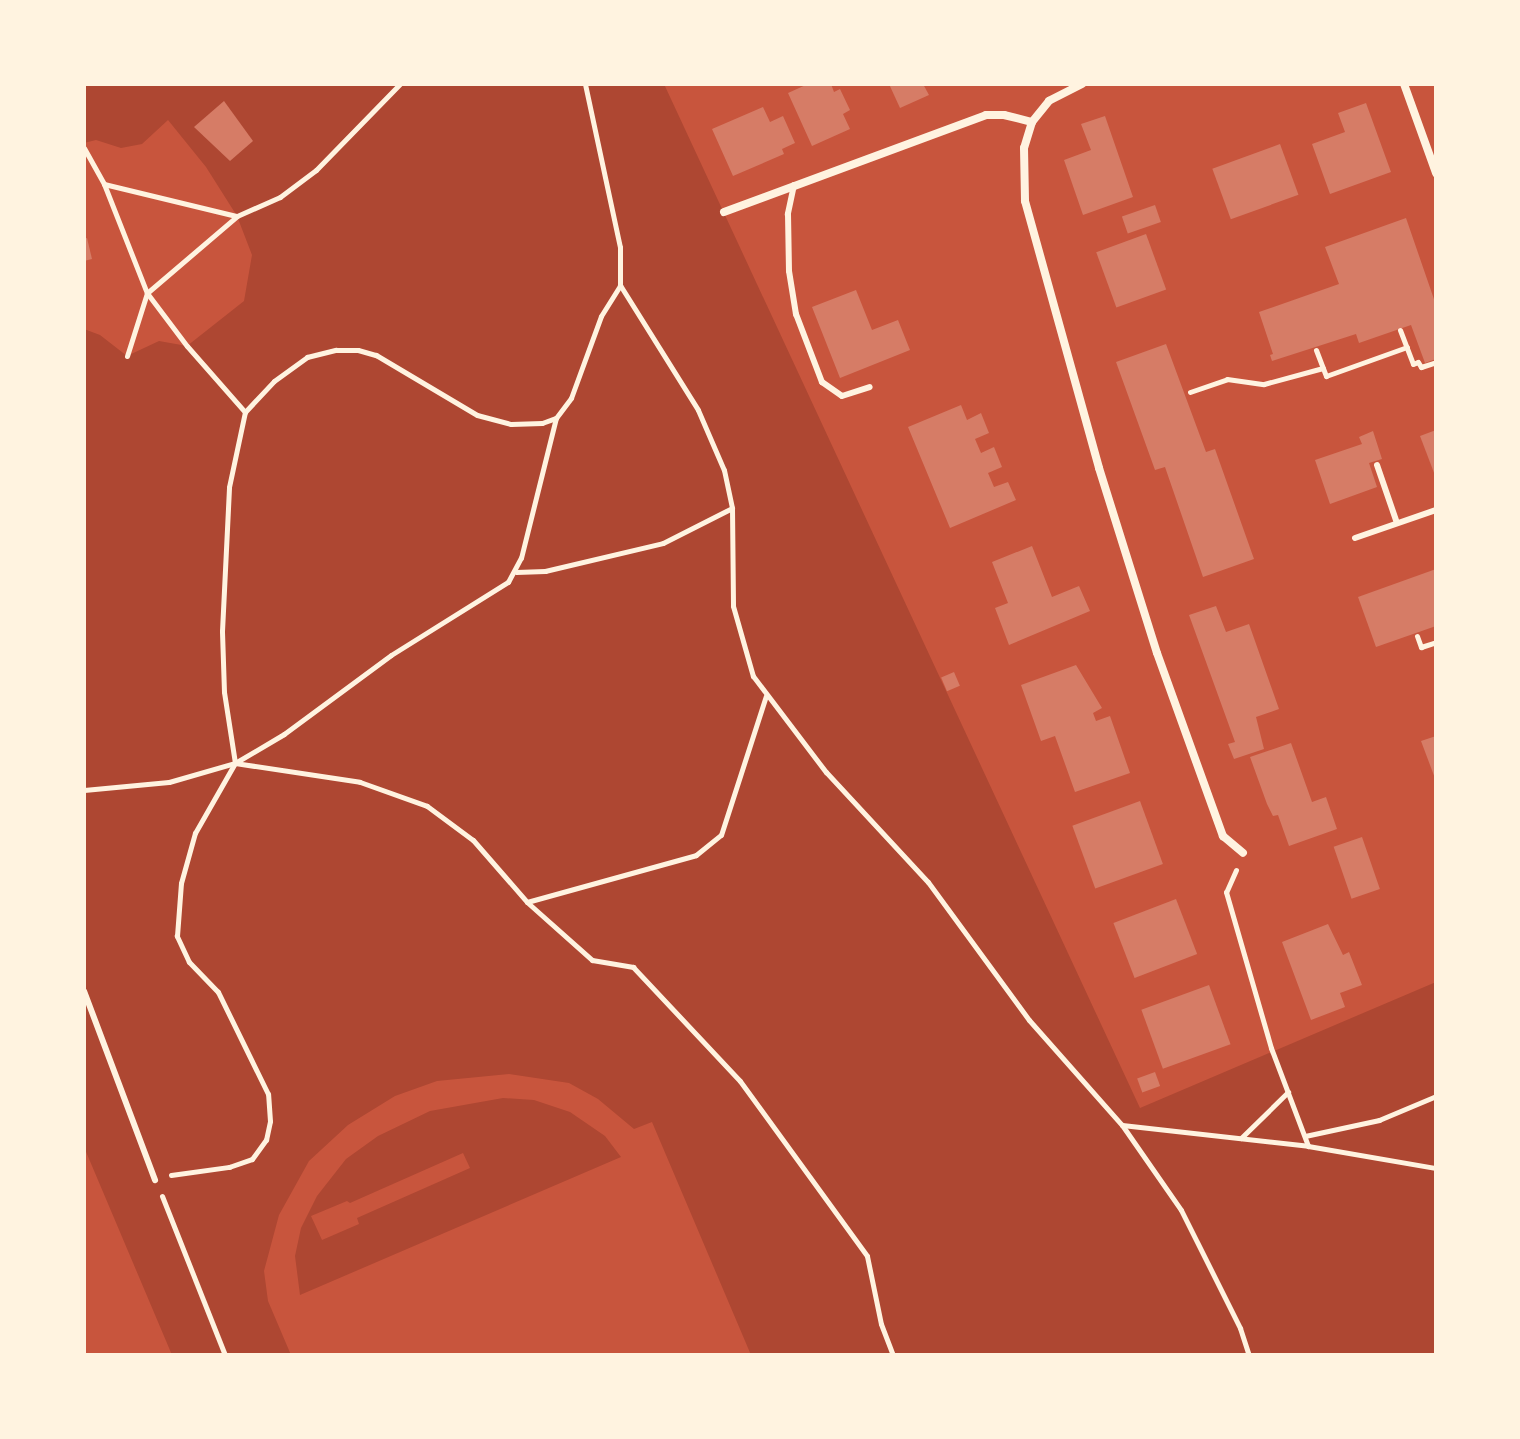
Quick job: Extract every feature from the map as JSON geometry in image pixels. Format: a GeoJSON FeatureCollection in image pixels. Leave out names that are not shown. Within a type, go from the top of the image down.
{"type":"FeatureCollection","features":[{"type":"Feature","properties":{"kind":"street"},"geometry":{"type":"LineString","coordinates":[[1082,84],[1049,101],[1032,122],[1024,148],[1025,201],[1099,468],[1157,653],[1223,836],[1243,853]]}},
{"type":"Feature","properties":{"kind":"street"},"geometry":{"type":"LineString","coordinates":[[1404,84],[1436,173]]}},
{"type":"Feature","properties":{"kind":"street"},"geometry":{"type":"LineString","coordinates":[[724,212],[986,115],[1004,115],[1032,122]]}},
{"type":"Feature","properties":{"kind":"lane"},"geometry":{"type":"LineString","coordinates":[[794,185],[788,214],[796,314],[822,382],[842,396],[870,387]]}},
{"type":"Feature","properties":{"kind":"lane"},"geometry":{"type":"LineString","coordinates":[[1377,465],[1397,523]]}},
{"type":"Feature","properties":{"kind":"lane"},"geometry":{"type":"LineString","coordinates":[[1355,538],[1436,510]]}},
{"type":"Feature","properties":{"kind":"lane"},"geometry":{"type":"LineString","coordinates":[[84,991],[155,1180]]}},
{"type":"Feature","properties":{"kind":"path"},"geometry":{"type":"LineString","coordinates":[[127,356],[147,293],[237,216],[280,197],[316,170],[400,84]]}},
{"type":"Feature","properties":{"kind":"path"},"geometry":{"type":"LineString","coordinates":[[84,790],[169,782],[235,763],[284,734],[391,655],[508,582],[516,572],[556,418],[571,398],[601,316],[620,285],[620,247],[585,84]]}},
{"type":"Feature","properties":{"kind":"path"},"geometry":{"type":"LineString","coordinates":[[84,148],[104,184],[147,293],[187,346],[245,412]]}},
{"type":"Feature","properties":{"kind":"path"},"geometry":{"type":"LineString","coordinates":[[104,184],[237,216]]}},
{"type":"Feature","properties":{"kind":"path"},"geometry":{"type":"LineString","coordinates":[[620,285],[698,410],[716,446],[732,508],[733,606],[753,676],[826,772],[928,882],[1029,1020],[1122,1125],[1181,1210],[1240,1328],[1249,1355]]}},
{"type":"Feature","properties":{"kind":"path"},"geometry":{"type":"LineString","coordinates":[[1400,330],[1413,364],[1418,362],[1421,367],[1436,362]]}},
{"type":"Feature","properties":{"kind":"path"},"geometry":{"type":"LineString","coordinates":[[1316,350],[1326,376],[1407,347]]}},
{"type":"Feature","properties":{"kind":"path"},"geometry":{"type":"LineString","coordinates":[[225,1355],[155,1180],[229,1167],[252,1159],[266,1140],[270,1121],[268,1094],[218,992],[189,962],[177,936],[181,883],[195,833],[235,763],[224,692],[222,631],[229,487],[245,412],[293,365],[307,357],[336,350],[376,355],[477,415],[528,426],[556,418]]}},
{"type":"Feature","properties":{"kind":"path"},"geometry":{"type":"LineString","coordinates":[[1190,392],[1227,379],[1264,384],[1323,368]]}},
{"type":"Feature","properties":{"kind":"path"},"geometry":{"type":"LineString","coordinates":[[516,572],[545,571],[663,543],[732,508]]}},
{"type":"Feature","properties":{"kind":"path"},"geometry":{"type":"LineString","coordinates":[[1417,636],[1421,647],[1436,642]]}},
{"type":"Feature","properties":{"kind":"path"},"geometry":{"type":"LineString","coordinates":[[527,902],[696,855],[721,835],[766,696]]}},
{"type":"Feature","properties":{"kind":"path"},"geometry":{"type":"LineString","coordinates":[[235,763],[360,782],[427,806],[473,840],[527,902],[592,960],[633,967],[740,1081],[867,1256],[881,1324],[893,1355]]}},
{"type":"Feature","properties":{"kind":"path"},"geometry":{"type":"LineString","coordinates":[[1243,853],[1226,892],[1271,1048],[1308,1146]]}},
{"type":"Feature","properties":{"kind":"path"},"geometry":{"type":"LineString","coordinates":[[1241,1138],[1288,1092]]}},
{"type":"Feature","properties":{"kind":"path"},"geometry":{"type":"LineString","coordinates":[[1305,1136],[1379,1120],[1436,1096]]}},
{"type":"Feature","properties":{"kind":"path"},"geometry":{"type":"LineString","coordinates":[[1122,1125],[1308,1146],[1436,1168]]}},
{"type":"Feature","properties":{"kind":"shaded area"},"geometry":{"type":"Polygon","coordinates":[[[84,84],[664,84],[1140,1108],[1436,982],[1436,1355],[751,1355],[652,1122],[634,1129],[598,1099],[569,1083],[509,1074],[437,1081],[395,1096],[348,1125],[309,1161],[279,1215],[264,1271],[268,1301],[291,1355],[172,1355],[84,1147],[84,329],[100,335],[127,356],[159,341],[187,346],[244,301],[252,255],[237,216],[206,167],[168,120],[142,144],[121,148],[96,140],[84,143],[84,84]]]}},
{"type":"Feature","properties":{"kind":"shaded area"},"geometry":{"type":"Polygon","coordinates":[[[503,1098],[534,1100],[570,1112],[605,1136],[621,1157],[300,1295],[295,1256],[301,1228],[317,1196],[346,1159],[378,1136],[430,1111],[503,1098]],[[463,1153],[350,1203],[347,1201],[311,1216],[322,1240],[359,1224],[357,1218],[470,1168],[463,1153]]]}},
{"type":"Feature","properties":{"kind":"building"},"geometry":{"type":"Polygon","coordinates":[[[808,84],[831,84],[834,92],[840,89],[850,110],[843,114],[850,129],[812,146],[788,93],[808,84]]]}},
{"type":"Feature","properties":{"kind":"building"},"geometry":{"type":"Polygon","coordinates":[[[889,84],[923,84],[929,95],[900,108],[889,84]]]}},
{"type":"Feature","properties":{"kind":"building"},"geometry":{"type":"Polygon","coordinates":[[[224,101],[253,141],[230,161],[194,127],[224,101]]]}},
{"type":"Feature","properties":{"kind":"building"},"geometry":{"type":"Polygon","coordinates":[[[1366,103],[1391,172],[1330,194],[1312,144],[1345,132],[1338,113],[1366,103]]]}},
{"type":"Feature","properties":{"kind":"building"},"geometry":{"type":"Polygon","coordinates":[[[763,107],[770,122],[783,116],[795,143],[782,149],[784,154],[733,176],[712,129],[763,107]]]}},
{"type":"Feature","properties":{"kind":"building"},"geometry":{"type":"Polygon","coordinates":[[[1105,116],[1133,197],[1083,215],[1064,160],[1091,150],[1081,124],[1105,116]]]}},
{"type":"Feature","properties":{"kind":"building"},"geometry":{"type":"Polygon","coordinates":[[[1280,144],[1298,195],[1231,219],[1212,169],[1280,144]]]}},
{"type":"Feature","properties":{"kind":"building"},"geometry":{"type":"Polygon","coordinates":[[[1155,205],[1161,222],[1128,233],[1122,216],[1155,205]]]}},
{"type":"Feature","properties":{"kind":"building"},"geometry":{"type":"Polygon","coordinates":[[[1406,218],[1436,305],[1436,359],[1425,363],[1411,325],[1359,343],[1356,334],[1272,361],[1270,355],[1273,354],[1259,312],[1339,284],[1325,247],[1406,218]]]}},
{"type":"Feature","properties":{"kind":"building"},"geometry":{"type":"Polygon","coordinates":[[[1146,234],[1166,289],[1116,308],[1096,252],[1146,234]]]}},
{"type":"Feature","properties":{"kind":"building"},"geometry":{"type":"Polygon","coordinates":[[[87,238],[92,259],[84,261],[84,239],[87,238]]]}},
{"type":"Feature","properties":{"kind":"building"},"geometry":{"type":"Polygon","coordinates":[[[856,290],[872,330],[898,320],[910,350],[840,378],[812,307],[856,290]]]}},
{"type":"Feature","properties":{"kind":"building"},"geometry":{"type":"Polygon","coordinates":[[[1166,344],[1206,452],[1215,449],[1254,559],[1203,577],[1165,467],[1155,470],[1116,362],[1166,344]]]}},
{"type":"Feature","properties":{"kind":"building"},"geometry":{"type":"Polygon","coordinates":[[[961,405],[967,420],[981,413],[989,433],[975,439],[981,453],[994,447],[1002,467],[988,473],[994,487],[1008,482],[1016,500],[950,528],[908,427],[961,405]]]}},
{"type":"Feature","properties":{"kind":"building"},"geometry":{"type":"Polygon","coordinates":[[[1436,430],[1436,478],[1420,436],[1436,430]]]}},
{"type":"Feature","properties":{"kind":"building"},"geometry":{"type":"Polygon","coordinates":[[[1373,431],[1382,459],[1369,463],[1377,487],[1330,504],[1315,460],[1362,444],[1359,437],[1373,431]]]}},
{"type":"Feature","properties":{"kind":"building"},"geometry":{"type":"Polygon","coordinates":[[[1032,546],[1052,597],[1079,586],[1090,611],[1009,645],[995,608],[1008,603],[992,562],[1032,546]]]}},
{"type":"Feature","properties":{"kind":"building"},"geometry":{"type":"Polygon","coordinates":[[[1436,569],[1436,626],[1376,647],[1358,597],[1436,569]]]}},
{"type":"Feature","properties":{"kind":"building"},"geometry":{"type":"Polygon","coordinates":[[[1216,606],[1226,632],[1249,624],[1279,709],[1256,717],[1264,749],[1234,759],[1228,744],[1235,742],[1189,615],[1216,606]]]}},
{"type":"Feature","properties":{"kind":"building"},"geometry":{"type":"Polygon","coordinates":[[[1076,665],[1102,708],[1093,713],[1096,721],[1110,716],[1130,773],[1075,792],[1055,736],[1041,741],[1021,685],[1076,665]]]}},
{"type":"Feature","properties":{"kind":"building"},"geometry":{"type":"Polygon","coordinates":[[[954,672],[960,686],[947,691],[941,677],[954,672]]]}},
{"type":"Feature","properties":{"kind":"building"},"geometry":{"type":"Polygon","coordinates":[[[1436,736],[1436,781],[1421,741],[1436,736]]]}},
{"type":"Feature","properties":{"kind":"building"},"geometry":{"type":"Polygon","coordinates":[[[1291,743],[1312,802],[1326,797],[1337,829],[1289,846],[1278,815],[1273,816],[1267,804],[1250,757],[1291,743]]]}},
{"type":"Feature","properties":{"kind":"building"},"geometry":{"type":"Polygon","coordinates":[[[1140,801],[1163,864],[1095,889],[1072,826],[1140,801]]]}},
{"type":"Feature","properties":{"kind":"building"},"geometry":{"type":"Polygon","coordinates":[[[1362,837],[1380,889],[1352,899],[1334,847],[1362,837]]]}},
{"type":"Feature","properties":{"kind":"building"},"geometry":{"type":"Polygon","coordinates":[[[1176,899],[1197,954],[1135,978],[1113,923],[1176,899]]]}},
{"type":"Feature","properties":{"kind":"building"},"geometry":{"type":"Polygon","coordinates":[[[1328,924],[1343,955],[1349,952],[1362,985],[1340,993],[1345,1007],[1311,1020],[1282,942],[1328,924]]]}},
{"type":"Feature","properties":{"kind":"building"},"geometry":{"type":"Polygon","coordinates":[[[1209,985],[1231,1044],[1163,1069],[1141,1010],[1209,985]]]}},
{"type":"Feature","properties":{"kind":"building"},"geometry":{"type":"Polygon","coordinates":[[[1155,1072],[1160,1086],[1142,1093],[1137,1078],[1155,1072]]]}}]}
